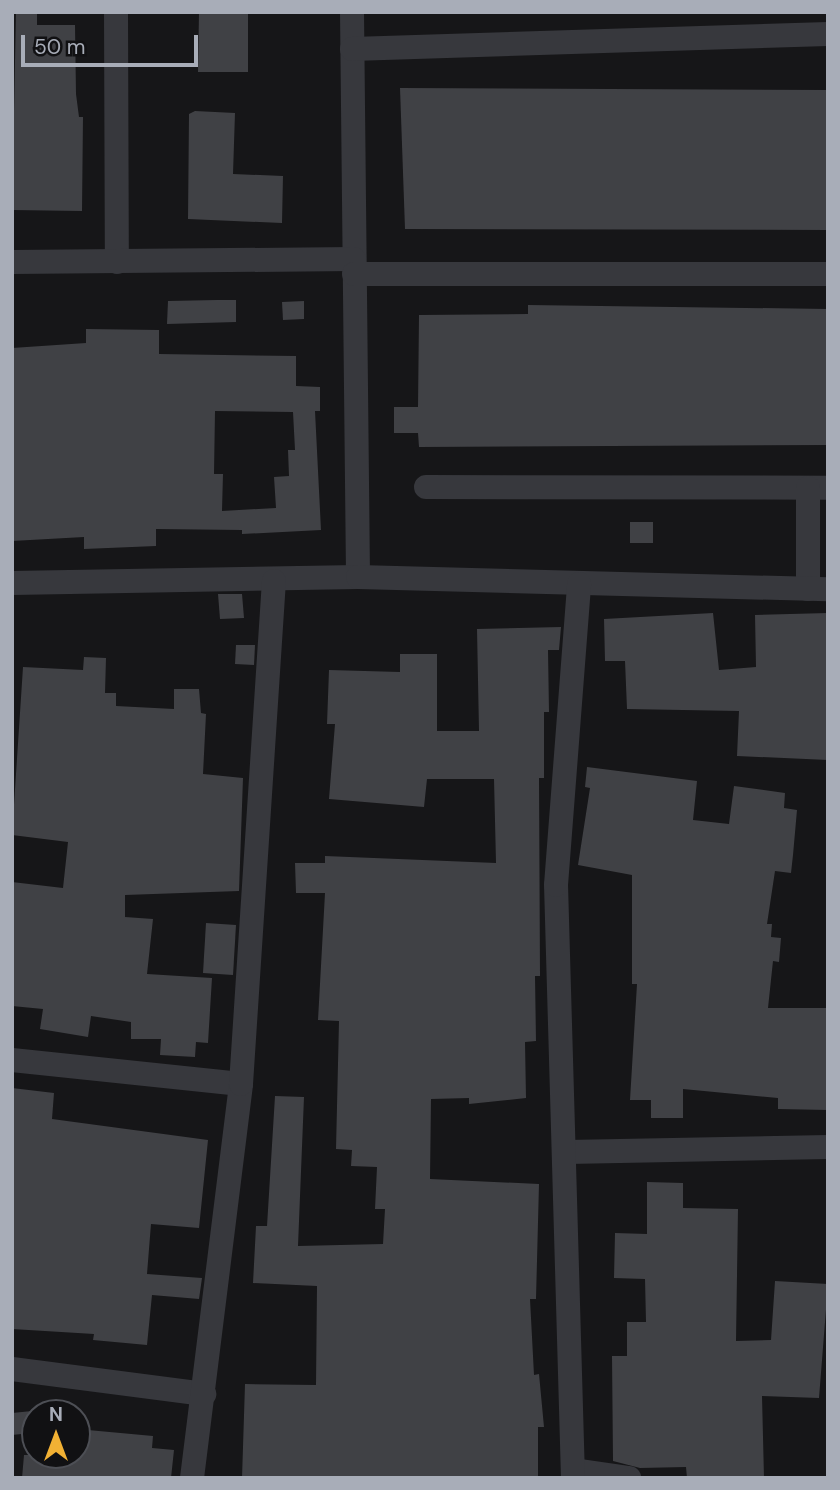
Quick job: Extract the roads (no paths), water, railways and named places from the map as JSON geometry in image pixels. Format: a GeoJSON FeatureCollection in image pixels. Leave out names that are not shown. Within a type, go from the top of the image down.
{"type":"FeatureCollection","features":[{"type":"Feature","properties":{"kind":"street"},"geometry":{"type":"LineString","coordinates":[[116,12],[117,262]]}},
{"type":"Feature","properties":{"kind":"street"},"geometry":{"type":"LineString","coordinates":[[352,12],[358,577]]}},
{"type":"Feature","properties":{"kind":"street"},"geometry":{"type":"LineString","coordinates":[[352,49],[828,34]]}},
{"type":"Feature","properties":{"kind":"street"},"geometry":{"type":"LineString","coordinates":[[12,262],[828,274]]}},
{"type":"Feature","properties":{"kind":"street"},"geometry":{"type":"LineString","coordinates":[[12,583],[275,581],[358,577],[818,589],[818,488],[426,487]]}},
{"type":"Feature","properties":{"kind":"street"},"geometry":{"type":"LineString","coordinates":[[192,1478],[241,1084],[275,581]]}},
{"type":"Feature","properties":{"kind":"street"},"geometry":{"type":"LineString","coordinates":[[579,584],[556,885],[567,1152],[574,1474],[629,1478]]}},
{"type":"Feature","properties":{"kind":"street"},"geometry":{"type":"LineString","coordinates":[[12,1060],[241,1084]]}},
{"type":"Feature","properties":{"kind":"street"},"geometry":{"type":"LineString","coordinates":[[567,1152],[828,1147]]}},
{"type":"Feature","properties":{"kind":"street"},"geometry":{"type":"LineString","coordinates":[[12,1370],[204,1394]]}}]}
